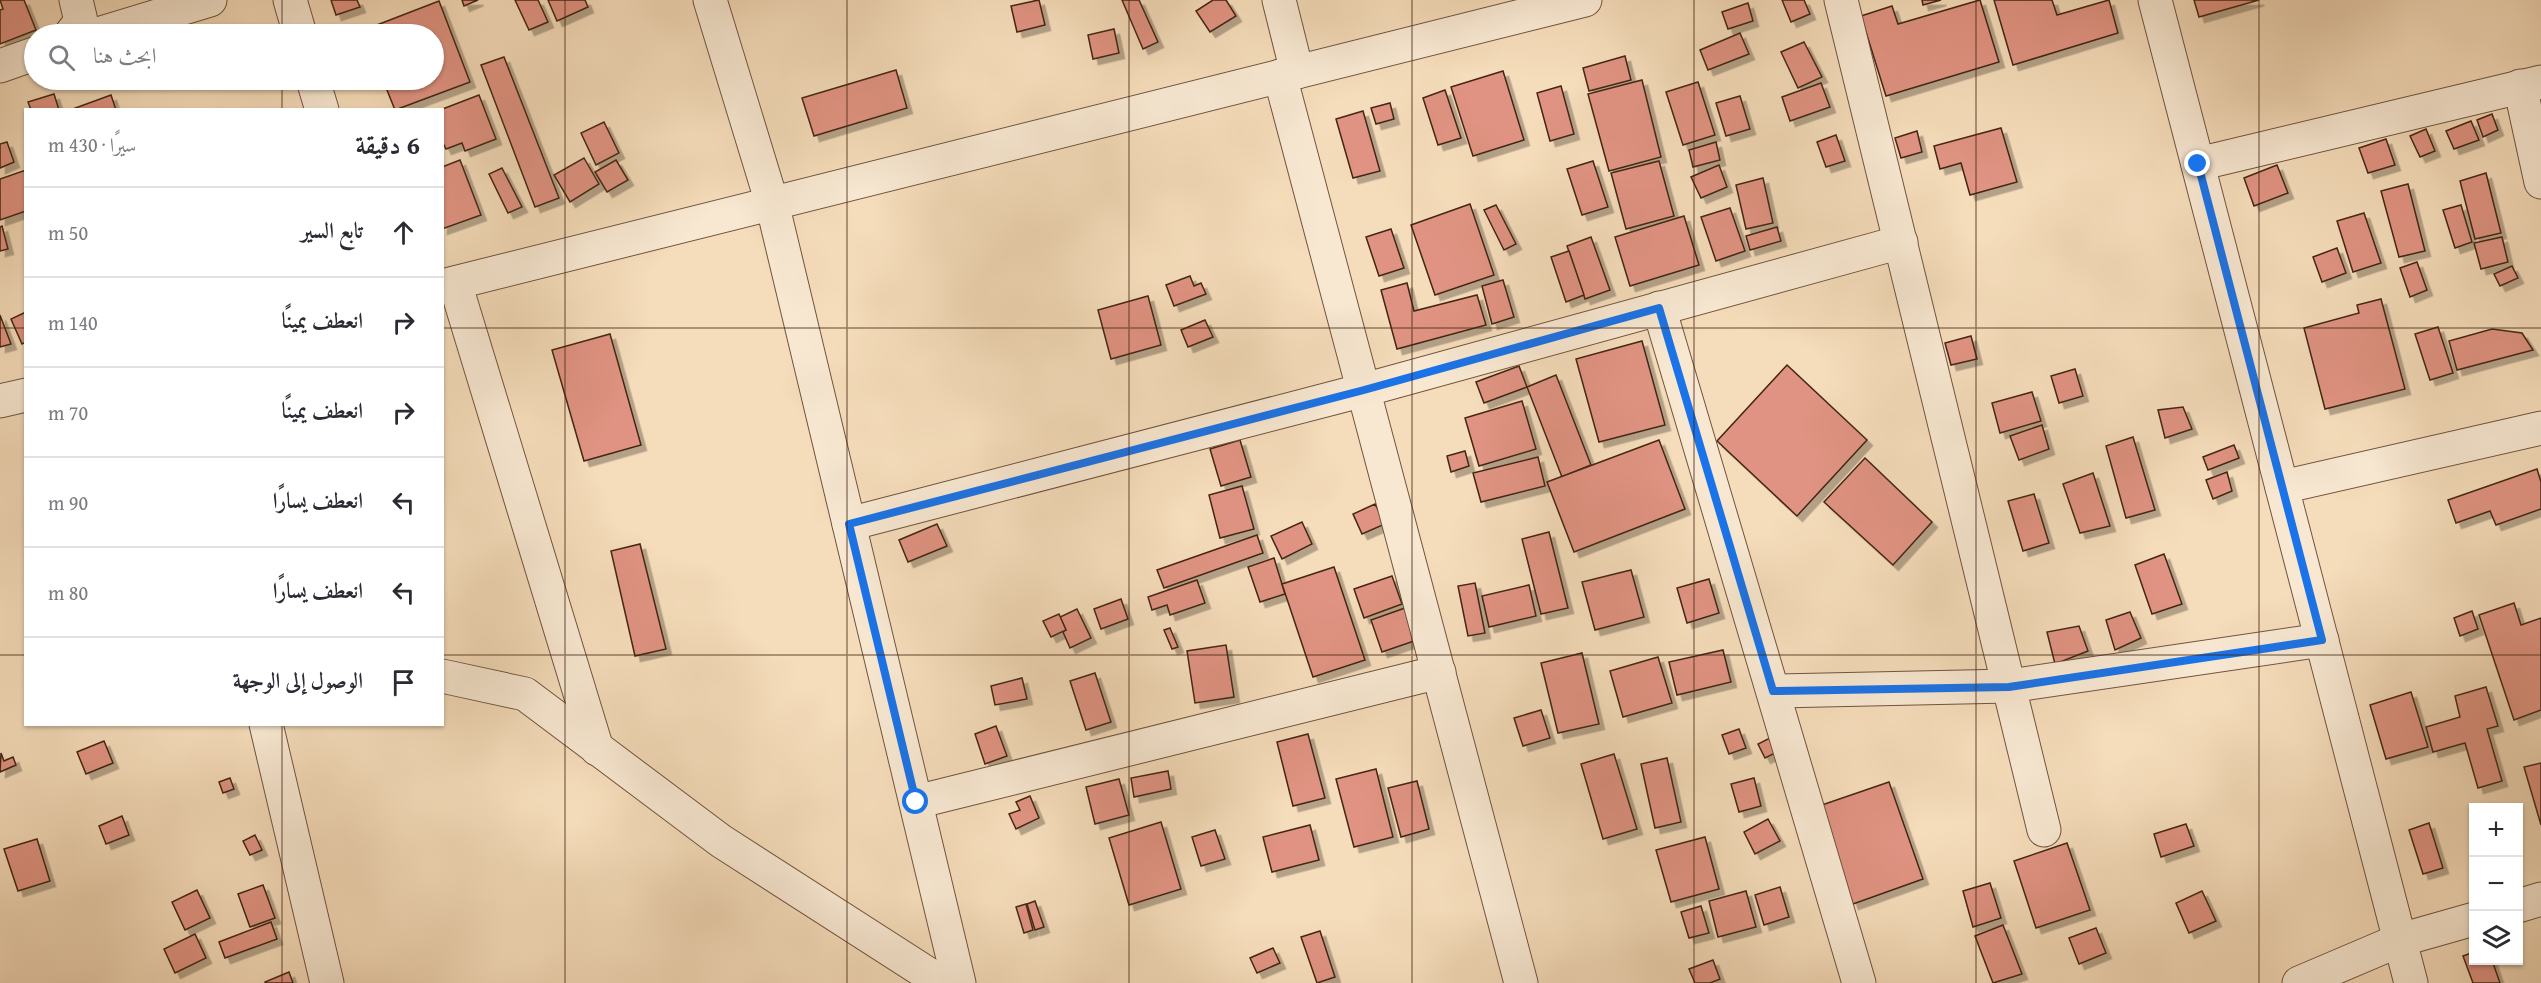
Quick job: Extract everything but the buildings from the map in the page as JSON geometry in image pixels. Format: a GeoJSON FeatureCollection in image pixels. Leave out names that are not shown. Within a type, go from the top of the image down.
{"type":"FeatureCollection","features":[{"type":"Feature","properties":{"kind":"street"},"geometry":{"type":"LineString","coordinates":[[76,0],[81,21],[79,24]]}},
{"type":"Feature","properties":{"kind":"street"},"geometry":{"type":"LineString","coordinates":[[131,24],[210,0]]}},
{"type":"Feature","properties":{"kind":"street"},"geometry":{"type":"LineString","coordinates":[[290,0],[297,24]]}},
{"type":"Feature","properties":{"kind":"street"},"geometry":{"type":"LineString","coordinates":[[710,0],[772,203],[959,983]]}},
{"type":"Feature","properties":{"kind":"street"},"geometry":{"type":"LineString","coordinates":[[1279,0],[1289,74],[1364,390],[1521,983]]}},
{"type":"Feature","properties":{"kind":"street"},"geometry":{"type":"LineString","coordinates":[[597,749],[449,285],[1585,0]]}},
{"type":"Feature","properties":{"kind":"street"},"geometry":{"type":"LineString","coordinates":[[1841,0],[2044,830]]}},
{"type":"Feature","properties":{"kind":"street"},"geometry":{"type":"LineString","coordinates":[[2156,0],[2411,983]]}},
{"type":"Feature","properties":{"kind":"street"},"geometry":{"type":"LineString","coordinates":[[0,66],[24,58]]}},
{"type":"Feature","properties":{"kind":"street"},"geometry":{"type":"LineString","coordinates":[[2198,164],[2530,84],[2541,182]]}},
{"type":"Feature","properties":{"kind":"street"},"geometry":{"type":"LineString","coordinates":[[317,90],[321,108]]}},
{"type":"Feature","properties":{"kind":"street"},"geometry":{"type":"LineString","coordinates":[[849,524],[1364,390],[1900,242]]}},
{"type":"Feature","properties":{"kind":"street"},"geometry":{"type":"LineString","coordinates":[[1659,308],[1859,983]]}},
{"type":"Feature","properties":{"kind":"street"},"geometry":{"type":"LineString","coordinates":[[0,401],[24,395]]}},
{"type":"Feature","properties":{"kind":"street"},"geometry":{"type":"LineString","coordinates":[[2282,487],[2541,428]]}},
{"type":"Feature","properties":{"kind":"street"},"geometry":{"type":"LineString","coordinates":[[1773,691],[2009,687],[2322,640]]}},
{"type":"Feature","properties":{"kind":"street"},"geometry":{"type":"LineString","coordinates":[[916,802],[1439,672]]}},
{"type":"Feature","properties":{"kind":"street"},"geometry":{"type":"LineString","coordinates":[[444,676],[525,694],[722,841],[942,983]]}},
{"type":"Feature","properties":{"kind":"street"},"geometry":{"type":"LineString","coordinates":[[266,726],[327,983]]}},
{"type":"Feature","properties":{"kind":"street"},"geometry":{"type":"LineString","coordinates":[[2523,904],[2541,899]]}},
{"type":"Feature","properties":{"kind":"street"},"geometry":{"type":"LineString","coordinates":[[2300,983],[2400,940],[2469,920]]}},
{"type":"Feature","properties":{"kind":"route"},"geometry":{"type":"LineString","coordinates":[[916,802],[849,524],[1364,390],[1659,308],[1773,691],[2009,687],[2322,640],[2198,164]]}}]}
